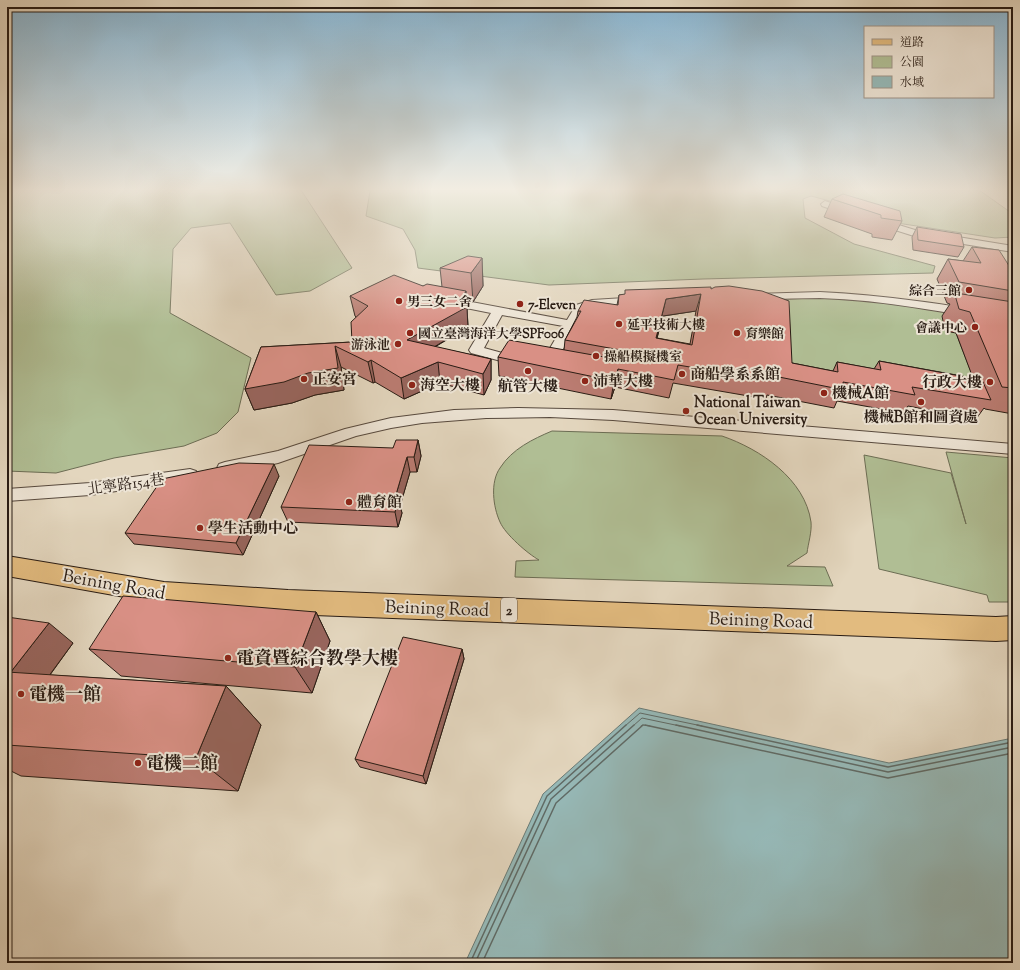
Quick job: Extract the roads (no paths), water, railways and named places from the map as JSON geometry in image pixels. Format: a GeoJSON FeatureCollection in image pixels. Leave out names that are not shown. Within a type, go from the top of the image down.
{"type":"FeatureCollection","features":[{"type":"Feature","properties":{"kind":"main road","name":"Beining Road"},"geometry":{"type":"LineString","coordinates":[[7,566],[164,594],[288,602],[996,629],[1013,628]]}},
{"type":"Feature","properties":{"kind":"street"},"geometry":{"type":"LineString","coordinates":[[934,235],[983,243],[1012,250]]}},
{"type":"Feature","properties":{"kind":"street"},"geometry":{"type":"LineString","coordinates":[[743,297],[819,295],[845,297],[919,304],[1013,320]]}},
{"type":"Feature","properties":{"kind":"street"},"geometry":{"type":"LineString","coordinates":[[432,299],[570,324]]}},
{"type":"Feature","properties":{"kind":"street"},"geometry":{"type":"LineString","coordinates":[[573,364],[550,360],[580,308],[592,304],[652,300]]}},
{"type":"Feature","properties":{"kind":"street"},"geometry":{"type":"LineString","coordinates":[[498,311],[476,350],[501,357]]}},
{"type":"Feature","properties":{"kind":"street","name":"北寧路154巷"},"geometry":{"type":"LineString","coordinates":[[7,496],[90,489],[209,472],[283,455],[359,430],[438,417],[498,413],[554,412],[621,416],[1013,450]]}},
{"type":"Feature","properties":{"kind":"water"},"geometry":{"type":"Polygon","coordinates":[[[639,708],[889,763],[1013,738],[1013,963],[465,963],[543,794],[639,708]]]}},
{"type":"Feature","properties":{"kind":"place","name":"綜合三館"},"geometry":{"type":"Point","coordinates":[969,290]}},
{"type":"Feature","properties":{"kind":"place","name":"男三女二舍"},"geometry":{"type":"Point","coordinates":[399,301]}},
{"type":"Feature","properties":{"kind":"place","name":"7-Eleven"},"geometry":{"type":"Point","coordinates":[520,304]}},
{"type":"Feature","properties":{"kind":"place","name":"延平技術大樓"},"geometry":{"type":"Point","coordinates":[619,324]}},
{"type":"Feature","properties":{"kind":"place","name":"會議中心"},"geometry":{"type":"Point","coordinates":[975,327]}},
{"type":"Feature","properties":{"kind":"place","name":"國立臺灣海洋大學SPF006"},"geometry":{"type":"Point","coordinates":[410,333]}},
{"type":"Feature","properties":{"kind":"place","name":"育樂館"},"geometry":{"type":"Point","coordinates":[737,333]}},
{"type":"Feature","properties":{"kind":"place","name":"游泳池"},"geometry":{"type":"Point","coordinates":[398,344]}},
{"type":"Feature","properties":{"kind":"place","name":"操船模擬機室"},"geometry":{"type":"Point","coordinates":[596,356]}},
{"type":"Feature","properties":{"kind":"place","name":"航管大樓"},"geometry":{"type":"Point","coordinates":[528,371]}},
{"type":"Feature","properties":{"kind":"place","name":"商船學系系館"},"geometry":{"type":"Point","coordinates":[682,374]}},
{"type":"Feature","properties":{"kind":"place","name":"正安宮"},"geometry":{"type":"Point","coordinates":[304,379]}},
{"type":"Feature","properties":{"kind":"place","name":"沛華大樓"},"geometry":{"type":"Point","coordinates":[585,381]}},
{"type":"Feature","properties":{"kind":"place","name":"行政大樓"},"geometry":{"type":"Point","coordinates":[990,382]}},
{"type":"Feature","properties":{"kind":"place","name":"海空大樓"},"geometry":{"type":"Point","coordinates":[412,385]}},
{"type":"Feature","properties":{"kind":"place","name":"機械A館"},"geometry":{"type":"Point","coordinates":[824,393]}},
{"type":"Feature","properties":{"kind":"place","name":"機械B館和圖資處"},"geometry":{"type":"Point","coordinates":[921,402]}},
{"type":"Feature","properties":{"kind":"place","name":"National Taiwan Ocean University"},"geometry":{"type":"Point","coordinates":[686,411]}},
{"type":"Feature","properties":{"kind":"place","name":"體育館"},"geometry":{"type":"Point","coordinates":[349,502]}},
{"type":"Feature","properties":{"kind":"place","name":"學生活動中心"},"geometry":{"type":"Point","coordinates":[200,528]}},
{"type":"Feature","properties":{"kind":"place","name":"電資暨綜合教學大樓"},"geometry":{"type":"Point","coordinates":[228,658]}},
{"type":"Feature","properties":{"kind":"place","name":"電機一館"},"geometry":{"type":"Point","coordinates":[21,694]}},
{"type":"Feature","properties":{"kind":"place","name":"電機二館"},"geometry":{"type":"Point","coordinates":[138,763]}}]}
